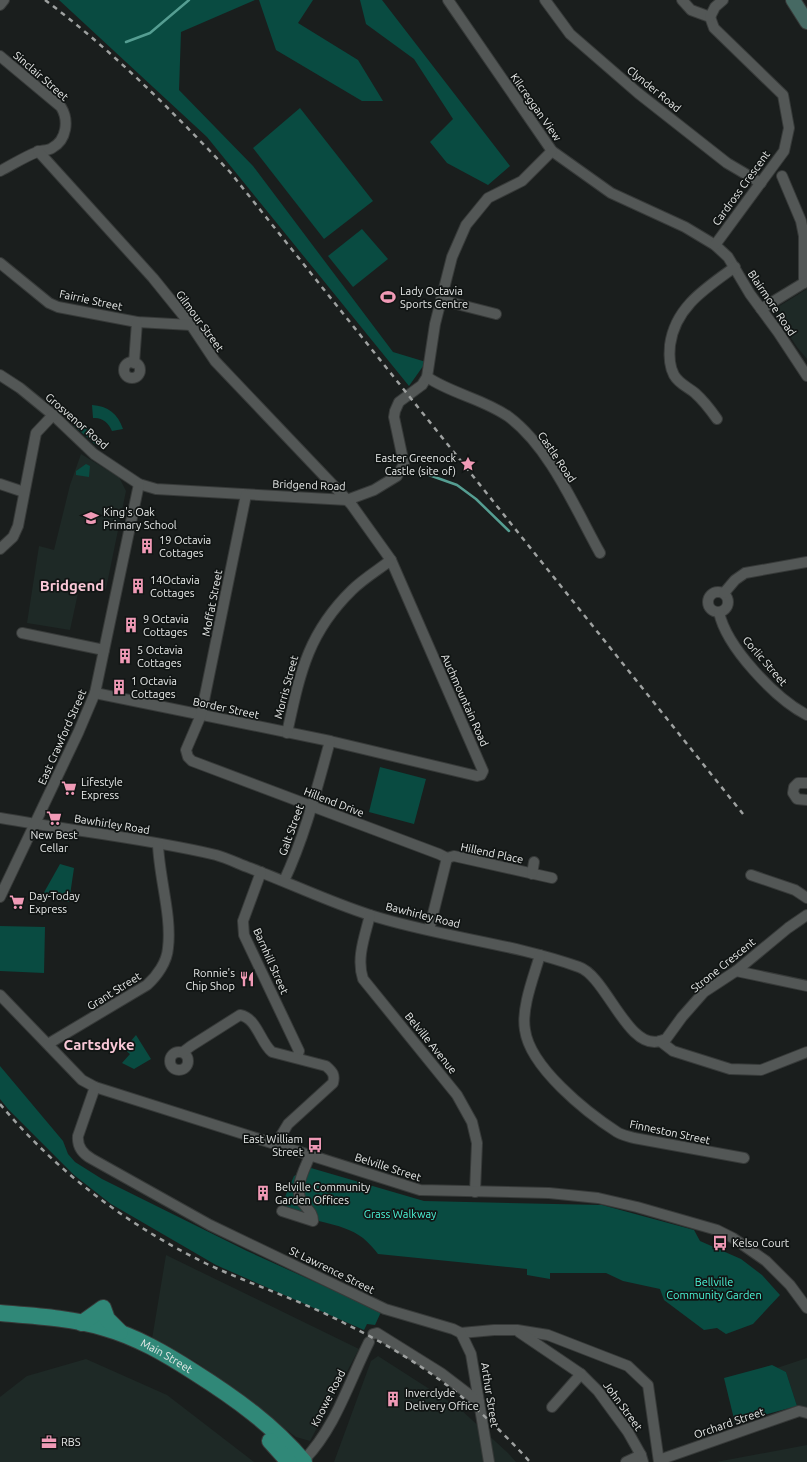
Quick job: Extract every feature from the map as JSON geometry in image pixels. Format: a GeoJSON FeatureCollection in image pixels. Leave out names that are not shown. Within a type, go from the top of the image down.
{"type":"FeatureCollection","features":[{"type":"Feature","properties":{"kind":"highway","name":"Main Street"},"geometry":{"type":"LineString","coordinates":[[0,1313],[82,1322],[122,1334],[164,1353],[237,1400],[269,1425],[299,1462]]}},
{"type":"Feature","properties":{"kind":"highway","name":"Main Street"},"geometry":{"type":"LineString","coordinates":[[0,1323],[69,1330],[112,1341],[139,1352],[165,1366],[237,1413],[271,1442],[299,1462]]}},
{"type":"Feature","properties":{"kind":"main road"},"geometry":{"type":"LineString","coordinates":[[793,0],[807,22]]}},
{"type":"Feature","properties":{"kind":"street"},"geometry":{"type":"LineString","coordinates":[[0,5],[4,0]]}},
{"type":"Feature","properties":{"kind":"street","name":"Kilcreggan View"},"geometry":{"type":"LineString","coordinates":[[448,0],[552,151],[611,193],[685,227],[715,245]]}},
{"type":"Feature","properties":{"kind":"street","name":"Clynder Road"},"geometry":{"type":"LineString","coordinates":[[545,0],[570,34],[638,93],[727,163],[761,182]]}},
{"type":"Feature","properties":{"kind":"street"},"geometry":{"type":"LineString","coordinates":[[682,0],[691,10],[710,17],[715,7],[723,0]]}},
{"type":"Feature","properties":{"kind":"street","name":"Cardross Crescent"},"geometry":{"type":"LineString","coordinates":[[710,17],[714,28],[784,94],[789,128],[784,151],[715,245]]}},
{"type":"Feature","properties":{"kind":"street","name":"Sinclair Street"},"geometry":{"type":"LineString","coordinates":[[0,56],[54,101],[65,114],[66,124],[62,138],[51,149],[38,151],[0,171]]}},
{"type":"Feature","properties":{"kind":"street","name":"Gilmour Street"},"geometry":{"type":"LineString","coordinates":[[38,151],[153,278],[191,325],[215,361],[347,500]]}},
{"type":"Feature","properties":{"kind":"street"},"geometry":{"type":"LineString","coordinates":[[427,377],[435,324],[452,257],[466,225],[488,198],[522,180],[552,151]]}},
{"type":"Feature","properties":{"kind":"street"},"geometry":{"type":"LineString","coordinates":[[761,309],[806,282],[804,236],[801,221],[782,176]]}},
{"type":"Feature","properties":{"kind":"street","name":"Blairmore Road"},"geometry":{"type":"LineString","coordinates":[[715,245],[728,257],[761,309],[807,376]]}},
{"type":"Feature","properties":{"kind":"street","name":"Fairrie Street"},"geometry":{"type":"LineString","coordinates":[[0,263],[49,303],[58,307],[137,322],[191,325]]}},
{"type":"Feature","properties":{"kind":"street"},"geometry":{"type":"LineString","coordinates":[[717,419],[706,404],[674,376],[670,362],[672,331],[691,301],[734,267]]}},
{"type":"Feature","properties":{"kind":"street"},"geometry":{"type":"LineString","coordinates":[[441,300],[496,314]]}},
{"type":"Feature","properties":{"kind":"street"},"geometry":{"type":"LineString","coordinates":[[134,363],[137,322]]}},
{"type":"Feature","properties":{"kind":"street","name":"Grosvenor Road"},"geometry":{"type":"LineString","coordinates":[[0,375],[20,388],[94,454],[139,484]]}},
{"type":"Feature","properties":{"kind":"street","name":"Bridgend Road"},"geometry":{"type":"LineString","coordinates":[[139,484],[156,489],[347,500],[374,490],[397,476],[404,464],[403,450],[394,417],[395,411],[399,402],[422,385],[427,377]]}},
{"type":"Feature","properties":{"kind":"street","name":"Castle Road"},"geometry":{"type":"LineString","coordinates":[[427,377],[440,386],[456,391],[508,417],[533,440],[554,470],[600,552]]}},
{"type":"Feature","properties":{"kind":"street"},"geometry":{"type":"LineString","coordinates":[[0,549],[13,537],[18,526],[36,433],[53,416]]}},
{"type":"Feature","properties":{"kind":"street"},"geometry":{"type":"LineString","coordinates":[[0,484],[24,492]]}},
{"type":"Feature","properties":{"kind":"street","name":"East Crawford Street"},"geometry":{"type":"LineString","coordinates":[[0,897],[36,824],[95,693],[139,484]]}},
{"type":"Feature","properties":{"kind":"street","name":"Moffat Street"},"geometry":{"type":"LineString","coordinates":[[201,715],[246,495]]}},
{"type":"Feature","properties":{"kind":"street","name":"Auchmountain Road"},"geometry":{"type":"LineString","coordinates":[[330,741],[477,776],[481,775],[483,771],[390,560],[367,524],[347,500]]}},
{"type":"Feature","properties":{"kind":"street","name":"Morris Street"},"geometry":{"type":"LineString","coordinates":[[287,733],[301,671],[311,643],[323,623],[353,589],[390,560]]}},
{"type":"Feature","properties":{"kind":"street"},"geometry":{"type":"LineString","coordinates":[[719,612],[726,609],[729,603],[724,593],[735,580],[745,573],[807,562]]}},
{"type":"Feature","properties":{"kind":"street","name":"Corlic Street"},"geometry":{"type":"LineString","coordinates":[[724,593],[714,592],[708,599],[710,609],[719,612],[727,633],[740,653],[765,682],[781,698],[807,715]]}},
{"type":"Feature","properties":{"kind":"street"},"geometry":{"type":"LineString","coordinates":[[22,633],[104,650]]}},
{"type":"Feature","properties":{"kind":"street","name":"Border Street"},"geometry":{"type":"LineString","coordinates":[[95,693],[330,741]]}},
{"type":"Feature","properties":{"kind":"street","name":"Hillend Drive"},"geometry":{"type":"LineString","coordinates":[[201,715],[186,750],[188,757],[192,761],[447,858]]}},
{"type":"Feature","properties":{"kind":"street","name":"Galt Street"},"geometry":{"type":"LineString","coordinates":[[284,880],[293,860],[312,806],[330,741]]}},
{"type":"Feature","properties":{"kind":"street"},"geometry":{"type":"LineString","coordinates":[[807,783],[798,783],[794,788],[793,793],[800,801],[807,800]]}},
{"type":"Feature","properties":{"kind":"street","name":"Bawhirley Road"},"geometry":{"type":"LineString","coordinates":[[0,818],[158,844],[218,856],[284,880],[370,915],[540,955],[582,968],[596,979],[617,1012],[645,1040],[655,1042],[660,1041],[673,1051],[730,1069],[762,1070],[807,1052]]}},
{"type":"Feature","properties":{"kind":"street","name":"Grant Street"},"geometry":{"type":"LineString","coordinates":[[48,1044],[147,985],[154,979],[164,963],[168,949],[168,926],[158,844]]}},
{"type":"Feature","properties":{"kind":"street","name":"Hillend Place"},"geometry":{"type":"LineString","coordinates":[[447,858],[454,856],[552,878]]}},
{"type":"Feature","properties":{"kind":"street"},"geometry":{"type":"LineString","coordinates":[[429,930],[447,858]]}},
{"type":"Feature","properties":{"kind":"street","name":"Hillend Place"},"geometry":{"type":"LineString","coordinates":[[532,874],[534,862]]}},
{"type":"Feature","properties":{"kind":"street","name":"Barnhill Street"},"geometry":{"type":"LineString","coordinates":[[261,872],[243,921],[244,935],[299,1051],[297,1058]]}},
{"type":"Feature","properties":{"kind":"street"},"geometry":{"type":"LineString","coordinates":[[751,875],[795,890],[807,898]]}},
{"type":"Feature","properties":{"kind":"street","name":"Belville Avenue"},"geometry":{"type":"LineString","coordinates":[[370,915],[360,957],[360,970],[363,979],[457,1094],[472,1122],[477,1143],[475,1192]]}},
{"type":"Feature","properties":{"kind":"street","name":"Strone Crescent"},"geometry":{"type":"LineString","coordinates":[[660,1041],[666,1039],[682,1017],[704,992],[736,971],[788,928],[807,915]]}},
{"type":"Feature","properties":{"kind":"street","name":"Finneston Street"},"geometry":{"type":"LineString","coordinates":[[540,955],[526,1010],[524,1028],[528,1044],[541,1064],[567,1093],[618,1133],[634,1138],[744,1158]]}},
{"type":"Feature","properties":{"kind":"street"},"geometry":{"type":"LineString","coordinates":[[736,971],[807,986]]}},
{"type":"Feature","properties":{"kind":"street","name":"Belville Street"},"geometry":{"type":"LineString","coordinates":[[0,995],[82,1080],[95,1087],[420,1190],[548,1193],[598,1198],[636,1206],[717,1230],[733,1238],[766,1261],[790,1285],[807,1308]]}},
{"type":"Feature","properties":{"kind":"street"},"geometry":{"type":"LineString","coordinates":[[183,1052],[240,1015],[246,1016],[251,1020],[267,1049],[272,1052],[326,1066],[332,1071],[334,1076],[333,1084],[288,1124],[276,1144]]}},
{"type":"Feature","properties":{"kind":"street","name":"St Lawrence Street"},"geometry":{"type":"LineString","coordinates":[[95,1087],[78,1136],[80,1149],[87,1156],[210,1225],[378,1306],[453,1329],[461,1333],[494,1330],[517,1330],[548,1335],[628,1366],[648,1386],[659,1461]]}},
{"type":"Feature","properties":{"kind":"street"},"geometry":{"type":"LineString","coordinates":[[282,1211],[313,1221],[313,1215],[301,1200],[298,1191],[310,1155]]}},
{"type":"Feature","properties":{"kind":"street","name":"John Street"},"geometry":{"type":"LineString","coordinates":[[517,1330],[581,1374],[598,1391],[628,1432],[642,1459],[626,1462]]}},
{"type":"Feature","properties":{"kind":"street","name":"Knowe Road"},"geometry":{"type":"LineString","coordinates":[[299,1462],[314,1449],[334,1416],[371,1338],[377,1333],[441,1373],[479,1402]]}},
{"type":"Feature","properties":{"kind":"street","name":"Arthur Street"},"geometry":{"type":"LineString","coordinates":[[461,1333],[471,1354],[488,1462]]}},
{"type":"Feature","properties":{"kind":"street"},"geometry":{"type":"LineString","coordinates":[[552,1407],[581,1374]]}},
{"type":"Feature","properties":{"kind":"street","name":"Orchard Street"},"geometry":{"type":"LineString","coordinates":[[659,1461],[799,1411],[807,1414]]}},
{"type":"Feature","properties":{"kind":"shaded area"},"geometry":{"type":"Polygon","coordinates":[[[807,289],[807,359],[797,347],[773,310],[807,289]]]}},
{"type":"Feature","properties":{"kind":"shaded area","name":"King's Oak Primary School"},"geometry":{"type":"Polygon","coordinates":[[[81,454],[119,477],[126,491],[106,589],[80,584],[70,630],[27,623],[39,546],[54,550],[70,485],[81,454]]]}},
{"type":"Feature","properties":{"kind":"shaded area"},"geometry":{"type":"Polygon","coordinates":[[[166,1255],[359,1349],[310,1441],[296,1437],[196,1362],[152,1339],[166,1255]]]}},
{"type":"Feature","properties":{"kind":"shaded area"},"geometry":{"type":"Polygon","coordinates":[[[378,1356],[459,1408],[516,1462],[334,1462],[371,1361],[378,1356]]]}},
{"type":"Feature","properties":{"kind":"shaded area"},"geometry":{"type":"Polygon","coordinates":[[[807,1358],[807,1410],[797,1406],[786,1372],[777,1368],[807,1358]]]}},
{"type":"Feature","properties":{"kind":"shaded area"},"geometry":{"type":"Polygon","coordinates":[[[86,1359],[167,1395],[254,1462],[0,1462],[0,1397],[27,1376],[86,1359]]]}},
{"type":"Feature","properties":{"kind":"shaded area"},"geometry":{"type":"Polygon","coordinates":[[[807,1445],[807,1462],[716,1462],[807,1445]]]}},
{"type":"Feature","properties":{"kind":"green space"},"geometry":{"type":"Polygon","coordinates":[[[59,0],[255,0],[181,32],[179,90],[253,166],[393,352],[426,362],[409,386],[207,137],[59,0]]]}},
{"type":"Feature","properties":{"kind":"green space"},"geometry":{"type":"Polygon","coordinates":[[[259,0],[313,0],[298,23],[358,60],[383,101],[362,101],[276,50],[259,0]]]}},
{"type":"Feature","properties":{"kind":"green space"},"geometry":{"type":"Polygon","coordinates":[[[360,0],[382,0],[510,166],[488,185],[447,163],[430,142],[453,119],[414,59],[366,24],[360,0]]]}},
{"type":"Feature","properties":{"kind":"green space"},"geometry":{"type":"Polygon","coordinates":[[[300,108],[373,201],[324,239],[253,148],[300,108]]]}},
{"type":"Feature","properties":{"kind":"green space"},"geometry":{"type":"Polygon","coordinates":[[[362,229],[388,259],[353,287],[328,256],[362,229]]]}},
{"type":"Feature","properties":{"kind":"green space"},"geometry":{"type":"Polygon","coordinates":[[[92,405],[103,407],[112,412],[118,419],[123,429],[112,431],[105,421],[99,418],[93,418],[92,405]]]}},
{"type":"Feature","properties":{"kind":"green space"},"geometry":{"type":"Polygon","coordinates":[[[77,419],[102,439],[97,446],[73,425],[77,419]]]}},
{"type":"Feature","properties":{"kind":"green space"},"geometry":{"type":"Polygon","coordinates":[[[86,464],[90,466],[89,477],[76,475],[76,471],[86,464]]]}},
{"type":"Feature","properties":{"kind":"green space"},"geometry":{"type":"Polygon","coordinates":[[[380,767],[426,779],[414,824],[369,812],[380,767]]]}},
{"type":"Feature","properties":{"kind":"green space"},"geometry":{"type":"Polygon","coordinates":[[[60,864],[74,868],[69,902],[42,896],[60,864]]]}},
{"type":"Feature","properties":{"kind":"green space"},"geometry":{"type":"Polygon","coordinates":[[[0,926],[45,927],[44,973],[0,971],[0,926]]]}},
{"type":"Feature","properties":{"kind":"green space"},"geometry":{"type":"Polygon","coordinates":[[[136,1035],[151,1059],[134,1069],[122,1063],[130,1054],[124,1049],[136,1035]]]}},
{"type":"Feature","properties":{"kind":"green space"},"geometry":{"type":"Polygon","coordinates":[[[0,1066],[63,1141],[68,1154],[75,1162],[102,1179],[247,1251],[381,1312],[375,1325],[367,1324],[364,1330],[216,1265],[111,1204],[74,1175],[8,1109],[0,1099],[0,1066]]]}},
{"type":"Feature","properties":{"kind":"green space","name":"Bellville Community Garden"},"geometry":{"type":"Polygon","coordinates":[[[311,1168],[424,1201],[602,1205],[694,1230],[700,1241],[741,1259],[762,1275],[780,1295],[753,1324],[726,1334],[717,1328],[704,1330],[664,1300],[660,1289],[623,1281],[606,1273],[550,1273],[550,1279],[527,1275],[527,1269],[378,1254],[363,1238],[344,1228],[278,1213],[294,1176],[311,1168]]]}},
{"type":"Feature","properties":{"kind":"green space"},"geometry":{"type":"Polygon","coordinates":[[[772,1365],[786,1372],[797,1406],[735,1423],[724,1378],[772,1365]]]}},
{"type":"Feature","properties":{"kind":"waterway"},"geometry":{"type":"LineString","coordinates":[[126,42],[150,33],[189,0]]}},
{"type":"Feature","properties":{"kind":"waterway"},"geometry":{"type":"LineString","coordinates":[[429,475],[457,485],[476,499],[509,531]]}},
{"type":"Feature","properties":{"kind":"railway"},"geometry":{"type":"LineString","coordinates":[[45,0],[94,40],[141,82],[230,172],[743,814]]}},
{"type":"Feature","properties":{"kind":"railway"},"geometry":{"type":"LineString","coordinates":[[0,1104],[22,1129],[69,1174],[121,1214],[177,1249],[241,1279],[327,1315],[397,1352],[444,1383],[488,1419],[530,1462]]}},
{"type":"Feature","properties":{"kind":"place","name":"Lady Octavia Sports Centre"},"geometry":{"type":"Point","coordinates":[388,297]}},
{"type":"Feature","properties":{"kind":"place","name":"Easter Greenock Castle (site of)"},"geometry":{"type":"Point","coordinates":[468,464]}},
{"type":"Feature","properties":{"kind":"place","name":"King's Oak Primary School"},"geometry":{"type":"Point","coordinates":[91,518]}},
{"type":"Feature","properties":{"kind":"place","name":"19 Octavia Cottages"},"geometry":{"type":"Point","coordinates":[147,546]}},
{"type":"Feature","properties":{"kind":"place","name":"14Octavia Cottages"},"geometry":{"type":"Point","coordinates":[138,586]}},
{"type":"Feature","properties":{"kind":"place","name":"9 Octavia Cottages"},"geometry":{"type":"Point","coordinates":[131,625]}},
{"type":"Feature","properties":{"kind":"place","name":"5 Octavia Cottages"},"geometry":{"type":"Point","coordinates":[125,656]}},
{"type":"Feature","properties":{"kind":"place","name":"1 Octavia Cottages"},"geometry":{"type":"Point","coordinates":[119,687]}},
{"type":"Feature","properties":{"kind":"place","name":"Lifestyle Express"},"geometry":{"type":"Point","coordinates":[69,788]}},
{"type":"Feature","properties":{"kind":"place","name":"New Best Cellar"},"geometry":{"type":"Point","coordinates":[54,818]}},
{"type":"Feature","properties":{"kind":"place","name":"Day-Today Express"},"geometry":{"type":"Point","coordinates":[17,902]}},
{"type":"Feature","properties":{"kind":"place","name":"Ronnie's Chip Shop"},"geometry":{"type":"Point","coordinates":[247,979]}},
{"type":"Feature","properties":{"kind":"place","name":"East William Street"},"geometry":{"type":"Point","coordinates":[315,1145]}},
{"type":"Feature","properties":{"kind":"place","name":"Belville Community Garden Offices"},"geometry":{"type":"Point","coordinates":[263,1193]}},
{"type":"Feature","properties":{"kind":"place","name":"Kelso Court"},"geometry":{"type":"Point","coordinates":[720,1243]}},
{"type":"Feature","properties":{"kind":"place","name":"Inverclyde Delivery Office"},"geometry":{"type":"Point","coordinates":[393,1399]}},
{"type":"Feature","properties":{"kind":"place","name":"RBS"},"geometry":{"type":"Point","coordinates":[49,1442]}},
{"type":"Feature","properties":{"kind":"district","name":"Bridgend"},"geometry":{"type":"Point","coordinates":[72,585]}},
{"type":"Feature","properties":{"kind":"district","name":"Cartsdyke"},"geometry":{"type":"Point","coordinates":[99,1044]}},
{"type":"Feature","properties":{"kind":"park label","name":"Grass Walkway"},"geometry":{"type":"Point","coordinates":[400,1214]}}]}
